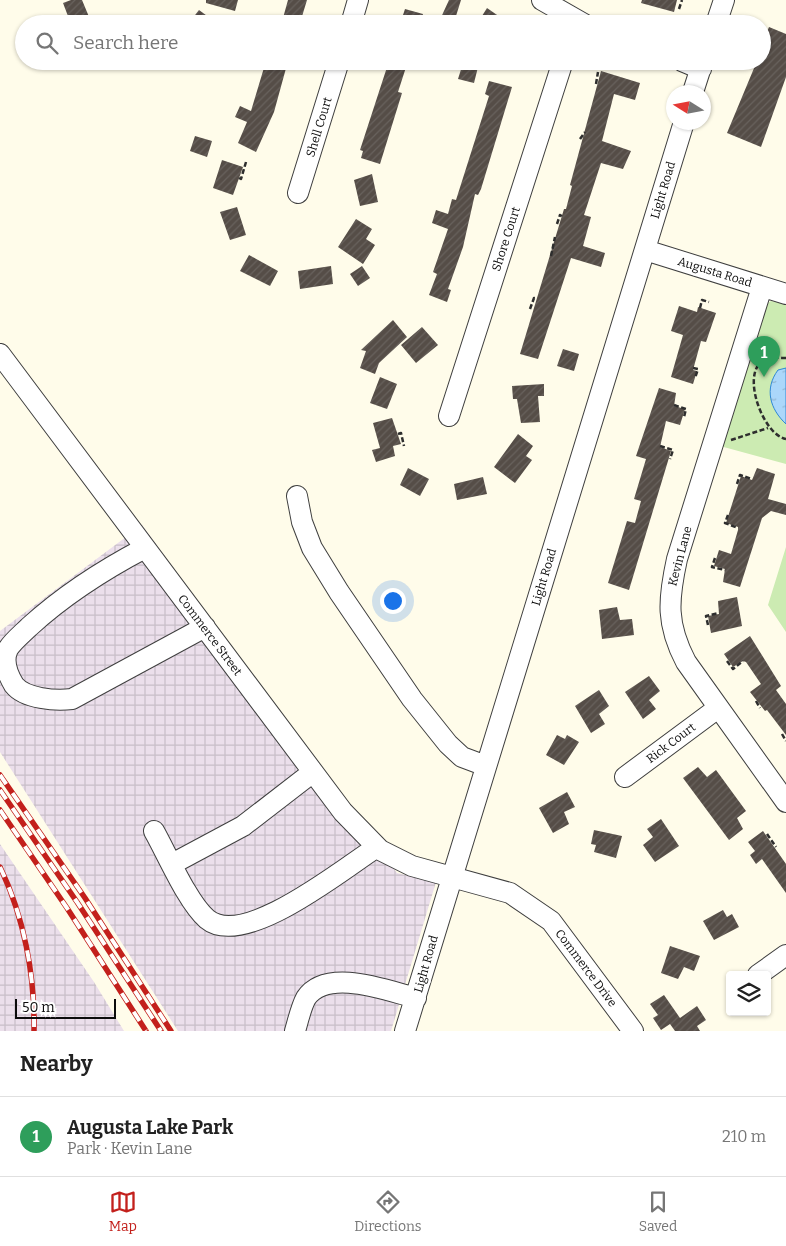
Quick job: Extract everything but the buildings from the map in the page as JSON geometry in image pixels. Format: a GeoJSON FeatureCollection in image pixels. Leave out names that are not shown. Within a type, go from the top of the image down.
{"type":"FeatureCollection","features":[{"type":"Feature","properties":{"kind":"street"},"geometry":{"type":"LineString","coordinates":[[354,15],[358,0]]}},
{"type":"Feature","properties":{"kind":"street"},"geometry":{"type":"LineString","coordinates":[[542,0],[566,15]]}},
{"type":"Feature","properties":{"kind":"street"},"geometry":{"type":"LineString","coordinates":[[719,15],[724,0]]}},
{"type":"Feature","properties":{"kind":"street","name":"Shell Court"},"geometry":{"type":"LineString","coordinates":[[298,193],[336,70]]}},
{"type":"Feature","properties":{"kind":"street","name":"Shore Court"},"geometry":{"type":"LineString","coordinates":[[449,416],[561,70]]}},
{"type":"Feature","properties":{"kind":"street"},"geometry":{"type":"LineString","coordinates":[[696,85],[701,70]]}},
{"type":"Feature","properties":{"kind":"street","name":"Light Road"},"geometry":{"type":"LineString","coordinates":[[405,1031],[682,130]]}},
{"type":"Feature","properties":{"kind":"street","name":"Augusta Road"},"geometry":{"type":"LineString","coordinates":[[644,250],[786,294]]}},
{"type":"Feature","properties":{"kind":"street","name":"Kevin Lane"},"geometry":{"type":"LineString","coordinates":[[762,286],[677,559],[669,596],[670,622],[676,643],[686,662],[786,802]]}},
{"type":"Feature","properties":{"kind":"street","name":"Commerce Street"},"geometry":{"type":"LineString","coordinates":[[0,354],[342,812],[377,847],[412,866],[451,876]]}},
{"type":"Feature","properties":{"kind":"street"},"geometry":{"type":"LineString","coordinates":[[297,496],[302,522],[312,548],[360,625],[456,753],[486,766]]}},
{"type":"Feature","properties":{"kind":"street"},"geometry":{"type":"LineString","coordinates":[[145,548],[103,570],[43,614],[14,642],[8,650],[5,662],[12,681],[17,688],[54,700],[72,699],[205,627]]}},
{"type":"Feature","properties":{"kind":"street","name":"Rick Court"},"geometry":{"type":"LineString","coordinates":[[625,777],[718,708]]}},
{"type":"Feature","properties":{"kind":"street"},"geometry":{"type":"LineString","coordinates":[[172,864],[243,826],[313,772]]}},
{"type":"Feature","properties":{"kind":"street"},"geometry":{"type":"LineString","coordinates":[[154,831],[198,910],[218,926],[231,928],[290,906],[313,893],[377,847]]}},
{"type":"Feature","properties":{"kind":"street","name":"Commerce Drive"},"geometry":{"type":"LineString","coordinates":[[451,876],[510,893],[551,921],[633,1031]]}},
{"type":"Feature","properties":{"kind":"street"},"geometry":{"type":"LineString","coordinates":[[764,971],[786,955]]}},
{"type":"Feature","properties":{"kind":"street"},"geometry":{"type":"LineString","coordinates":[[295,1031],[306,998],[329,983],[355,982],[416,998]]}},
{"type":"Feature","properties":{"kind":"path"},"geometry":{"type":"LineString","coordinates":[[679,9],[682,0]]}},
{"type":"Feature","properties":{"kind":"path"},"geometry":{"type":"LineString","coordinates":[[596,84],[598,72]]}},
{"type":"Feature","properties":{"kind":"path"},"geometry":{"type":"LineString","coordinates":[[580,139],[585,132]]}},
{"type":"Feature","properties":{"kind":"path"},"geometry":{"type":"LineString","coordinates":[[239,178],[241,179],[246,162]]}},
{"type":"Feature","properties":{"kind":"path"},"geometry":{"type":"LineString","coordinates":[[557,224],[560,215],[562,216]]}},
{"type":"Feature","properties":{"kind":"path"},"geometry":{"type":"LineString","coordinates":[[551,256],[555,237]]}},
{"type":"Feature","properties":{"kind":"path"},"geometry":{"type":"LineString","coordinates":[[530,309],[534,298],[537,299]]}},
{"type":"Feature","properties":{"kind":"path"},"geometry":{"type":"LineString","coordinates":[[700,308],[702,300],[709,302]]}},
{"type":"Feature","properties":{"kind":"path"},"geometry":{"type":"LineString","coordinates":[[786,358],[770,358],[761,362],[755,374],[757,400],[768,428],[776,436],[786,439]]}},
{"type":"Feature","properties":{"kind":"path"},"geometry":{"type":"LineString","coordinates":[[693,368],[698,369],[695,378]]}},
{"type":"Feature","properties":{"kind":"path"},"geometry":{"type":"LineString","coordinates":[[674,405],[686,409],[684,417]]}},
{"type":"Feature","properties":{"kind":"path"},"geometry":{"type":"LineString","coordinates":[[726,440],[768,428]]}},
{"type":"Feature","properties":{"kind":"path"},"geometry":{"type":"LineString","coordinates":[[398,434],[401,433],[404,446]]}},
{"type":"Feature","properties":{"kind":"path"},"geometry":{"type":"LineString","coordinates":[[660,446],[673,450],[670,459]]}},
{"type":"Feature","properties":{"kind":"path"},"geometry":{"type":"LineString","coordinates":[[737,484],[740,475],[752,479]]}},
{"type":"Feature","properties":{"kind":"path"},"geometry":{"type":"LineString","coordinates":[[728,515],[725,523],[738,528]]}},
{"type":"Feature","properties":{"kind":"path"},"geometry":{"type":"LineString","coordinates":[[715,558],[712,567],[725,570]]}},
{"type":"Feature","properties":{"kind":"path"},"geometry":{"type":"LineString","coordinates":[[708,625],[706,616],[719,613]]}},
{"type":"Feature","properties":{"kind":"path"},"geometry":{"type":"LineString","coordinates":[[727,661],[733,669],[743,661]]}},
{"type":"Feature","properties":{"kind":"path"},"geometry":{"type":"LineString","coordinates":[[756,701],[760,708]]}},
{"type":"Feature","properties":{"kind":"path"},"geometry":{"type":"LineString","coordinates":[[782,734],[786,741]]}},
{"type":"Feature","properties":{"kind":"path"},"geometry":{"type":"LineString","coordinates":[[767,834],[776,847]]}},
{"type":"Feature","properties":{"kind":"shaded area"},"geometry":{"type":"Polygon","coordinates":[[[142,525],[397,873],[436,882],[391,1031],[178,1031],[0,752],[0,631],[142,525]]]}},
{"type":"Feature","properties":{"kind":"shaded area"},"geometry":{"type":"Polygon","coordinates":[[[0,844],[94,982],[124,1031],[0,1031],[0,844]]]}},
{"type":"Feature","properties":{"kind":"green space"},"geometry":{"type":"Polygon","coordinates":[[[771,301],[786,304],[786,464],[720,446],[766,304],[771,301]]]}},
{"type":"Feature","properties":{"kind":"green space"},"geometry":{"type":"Polygon","coordinates":[[[786,547],[786,632],[768,605],[786,547]]]}},
{"type":"Feature","properties":{"kind":"water"},"geometry":{"type":"Polygon","coordinates":[[[786,368],[786,424],[776,412],[770,391],[771,384],[778,370],[786,368]]]}},
{"type":"Feature","properties":{"kind":"railway"},"geometry":{"type":"LineString","coordinates":[[0,775],[85,898],[171,1031]]}},
{"type":"Feature","properties":{"kind":"railway"},"geometry":{"type":"LineString","coordinates":[[0,790],[77,902],[161,1031]]}},
{"type":"Feature","properties":{"kind":"railway"},"geometry":{"type":"LineString","coordinates":[[0,810],[67,908],[146,1031]]}},
{"type":"Feature","properties":{"kind":"railway"},"geometry":{"type":"LineString","coordinates":[[0,867],[22,926],[30,968],[34,1031]]}},
{"type":"Feature","properties":{"kind":"place","name":"Augusta Lake Park"},"geometry":{"type":"Point","coordinates":[764,377]}}]}
